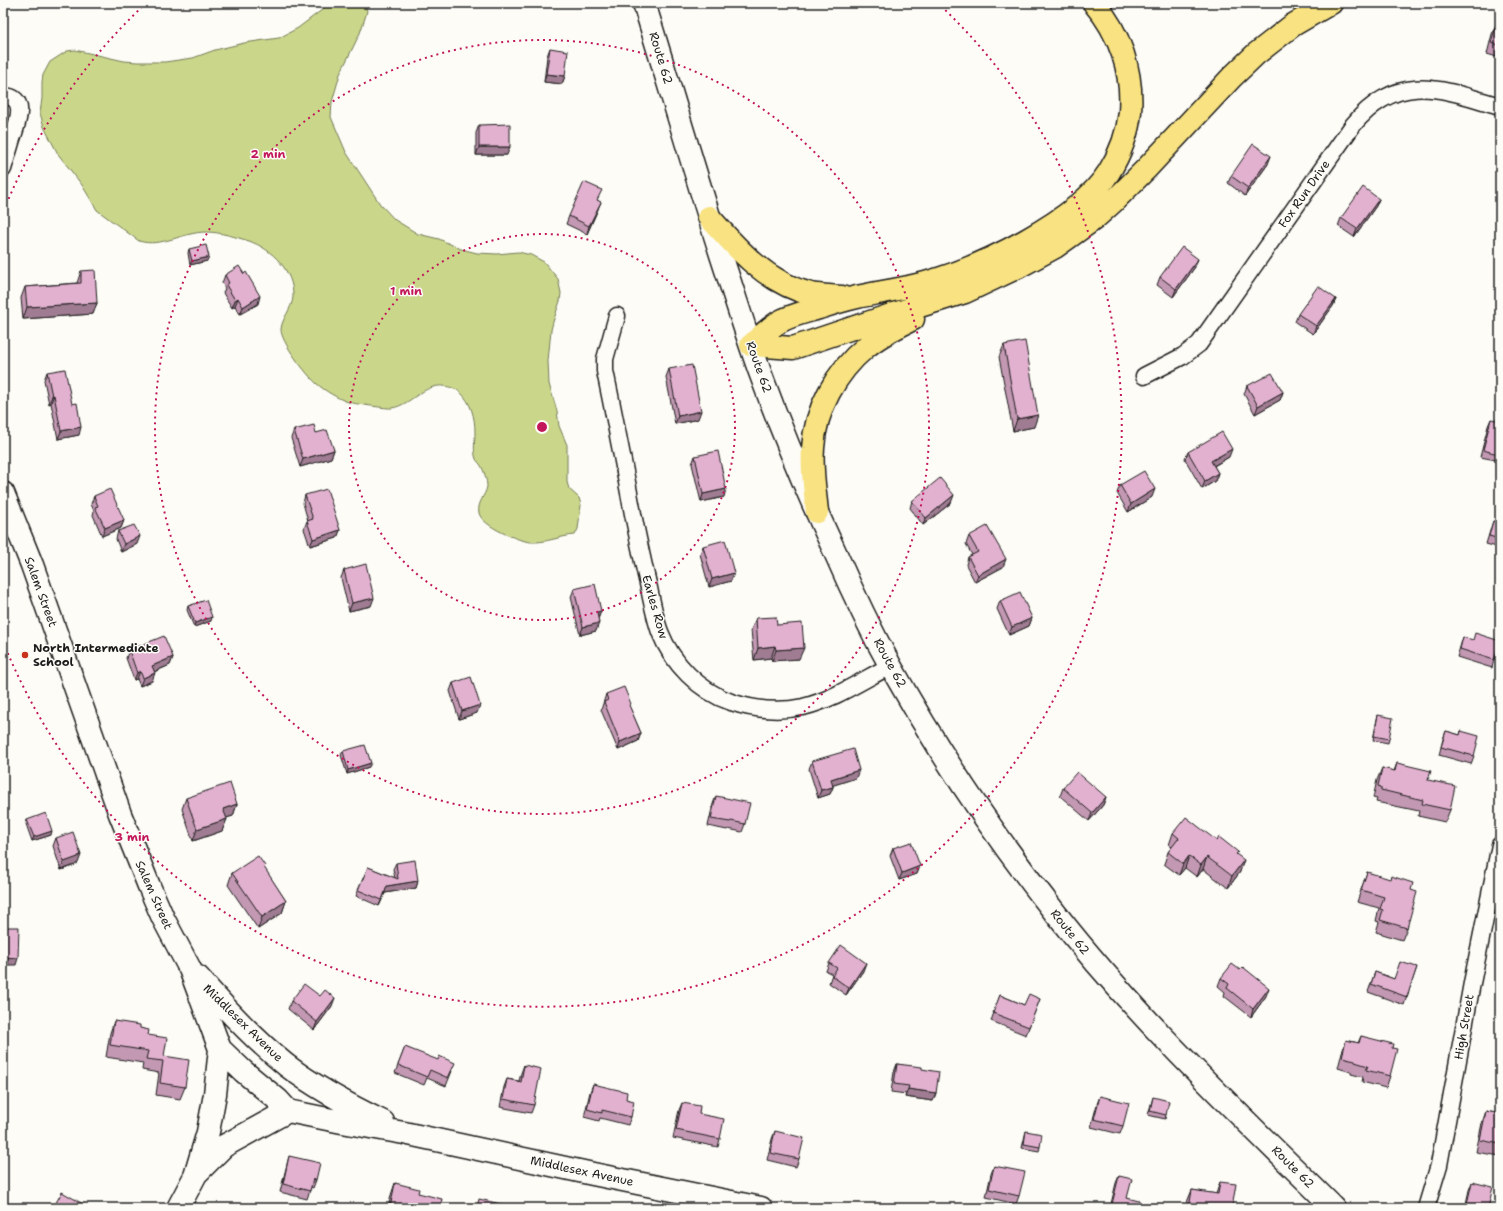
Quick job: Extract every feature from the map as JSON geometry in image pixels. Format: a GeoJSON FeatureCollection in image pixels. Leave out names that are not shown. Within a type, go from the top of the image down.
{"type":"FeatureCollection","features":[{"type":"Feature","properties":{"kind":"highway"},"geometry":{"type":"LineString","coordinates":[[751,345],[770,328],[790,317],[856,298],[942,278],[994,256],[1022,242],[1059,219],[1085,198],[1109,172],[1122,144],[1129,120],[1130,92],[1127,68],[1119,43],[1109,24],[1094,3]]}},
{"type":"Feature","properties":{"kind":"highway"},"geometry":{"type":"LineString","coordinates":[[816,512],[812,461],[814,432],[824,402],[837,380],[858,354],[878,338],[894,328],[1018,267],[1055,247],[1094,219],[1146,169],[1244,65],[1293,26],[1331,3]]}},
{"type":"Feature","properties":{"kind":"highway"},"geometry":{"type":"LineString","coordinates":[[709,217],[738,250],[761,269],[777,279],[810,294],[856,298]]}},
{"type":"Feature","properties":{"kind":"highway"},"geometry":{"type":"LineString","coordinates":[[751,345],[793,348],[965,292]]}},
{"type":"Feature","properties":{"kind":"street","name":"Route 62"},"geometry":{"type":"LineString","coordinates":[[644,3],[709,217],[751,345],[786,440],[816,512],[890,666],[933,739],[974,801],[1017,863],[1076,940],[1150,1024],[1334,1208]]}},
{"type":"Feature","properties":{"kind":"street","name":"Fox Run Drive"},"geometry":{"type":"LineString","coordinates":[[1144,376],[1184,356],[1199,344],[1353,125],[1372,106],[1395,93],[1421,88],[1439,89],[1500,106]]}},
{"type":"Feature","properties":{"kind":"street"},"geometry":{"type":"LineString","coordinates":[[3,96],[10,97],[18,102],[20,111],[18,123],[3,169]]}},
{"type":"Feature","properties":{"kind":"street","name":"Earles Row"},"geometry":{"type":"LineString","coordinates":[[617,316],[606,354],[605,371],[640,549],[656,617],[665,642],[686,673],[698,683],[726,700],[756,709],[788,710],[819,702],[890,666]]}},
{"type":"Feature","properties":{"kind":"street","name":"Salem Street"},"geometry":{"type":"LineString","coordinates":[[3,493],[32,565],[120,814],[163,918],[190,968],[220,1050],[215,1094],[208,1132],[195,1176],[178,1208]]}},
{"type":"Feature","properties":{"kind":"street","name":"High Street"},"geometry":{"type":"LineString","coordinates":[[1426,1208],[1440,1157],[1472,983],[1500,845]]}},
{"type":"Feature","properties":{"kind":"street","name":"Middlesex Avenue"},"geometry":{"type":"LineString","coordinates":[[190,968],[208,990],[268,1050],[288,1066],[343,1102],[404,1132]]}},
{"type":"Feature","properties":{"kind":"street"},"geometry":{"type":"LineString","coordinates":[[220,1050],[256,1045],[268,1050]]}},
{"type":"Feature","properties":{"kind":"street"},"geometry":{"type":"LineString","coordinates":[[220,1050],[278,1100],[288,1111]]}},
{"type":"Feature","properties":{"kind":"street"},"geometry":{"type":"LineString","coordinates":[[288,1066],[288,1111]]}},
{"type":"Feature","properties":{"kind":"street"},"geometry":{"type":"LineString","coordinates":[[195,1176],[224,1146],[288,1111]]}},
{"type":"Feature","properties":{"kind":"street","name":"Middlesex Avenue"},"geometry":{"type":"LineString","coordinates":[[288,1111],[342,1122],[404,1132],[593,1174],[761,1208]]}},
{"type":"Feature","properties":{"kind":"green space"},"geometry":{"type":"Polygon","coordinates":[[[331,3],[364,3],[367,11],[360,33],[340,74],[332,102],[331,117],[346,152],[380,204],[395,220],[418,234],[439,239],[461,249],[477,253],[497,254],[518,252],[531,255],[544,262],[558,279],[561,293],[551,330],[548,361],[549,384],[557,411],[559,426],[567,445],[567,482],[569,489],[579,498],[581,505],[578,529],[575,535],[531,542],[518,539],[493,528],[482,518],[479,513],[479,506],[487,484],[483,469],[476,460],[475,456],[475,426],[473,415],[470,405],[460,392],[450,387],[437,386],[423,391],[399,406],[389,408],[348,402],[327,391],[316,383],[301,366],[289,349],[282,334],[281,329],[283,321],[291,306],[293,297],[292,287],[286,270],[273,255],[266,249],[249,241],[211,232],[189,234],[156,243],[139,241],[97,210],[82,185],[58,154],[44,127],[40,113],[43,75],[50,62],[67,51],[75,50],[124,61],[137,62],[165,62],[193,58],[215,50],[244,43],[279,38],[298,28],[331,3]]]}},
{"type":"Feature","properties":{"kind":"building"},"geometry":{"type":"Polygon","coordinates":[[[1497,23],[1500,24],[1500,45],[1491,43],[1497,23]]]}},
{"type":"Feature","properties":{"kind":"building"},"geometry":{"type":"Polygon","coordinates":[[[550,48],[568,51],[565,76],[546,74],[550,48]]]}},
{"type":"Feature","properties":{"kind":"building"},"geometry":{"type":"Polygon","coordinates":[[[510,124],[510,147],[479,147],[479,125],[510,124]]]}},
{"type":"Feature","properties":{"kind":"building"},"geometry":{"type":"Polygon","coordinates":[[[1253,144],[1271,156],[1248,188],[1231,176],[1253,144]]]}},
{"type":"Feature","properties":{"kind":"building"},"geometry":{"type":"Polygon","coordinates":[[[584,182],[602,190],[597,200],[601,202],[589,226],[569,216],[584,182]]]}},
{"type":"Feature","properties":{"kind":"building"},"geometry":{"type":"Polygon","coordinates":[[[1363,187],[1379,199],[1357,229],[1341,218],[1363,187]]]}},
{"type":"Feature","properties":{"kind":"building"},"geometry":{"type":"Polygon","coordinates":[[[206,245],[209,257],[192,261],[189,249],[206,245]]]}},
{"type":"Feature","properties":{"kind":"building"},"geometry":{"type":"Polygon","coordinates":[[[1182,247],[1198,259],[1176,289],[1160,277],[1182,247]]]}},
{"type":"Feature","properties":{"kind":"building"},"geometry":{"type":"Polygon","coordinates":[[[239,266],[244,274],[246,272],[260,296],[243,307],[238,298],[235,300],[226,285],[229,283],[225,275],[239,266]]]}},
{"type":"Feature","properties":{"kind":"building"},"geometry":{"type":"Polygon","coordinates":[[[95,270],[97,303],[27,307],[25,287],[81,283],[81,271],[95,270]]]}},
{"type":"Feature","properties":{"kind":"building"},"geometry":{"type":"Polygon","coordinates":[[[1318,286],[1336,299],[1316,326],[1298,314],[1318,286]]]}},
{"type":"Feature","properties":{"kind":"building"},"geometry":{"type":"Polygon","coordinates":[[[1025,341],[1038,415],[1017,419],[1004,345],[1025,341]]]}},
{"type":"Feature","properties":{"kind":"building"},"geometry":{"type":"Polygon","coordinates":[[[692,365],[701,411],[678,416],[669,369],[692,365]]]}},
{"type":"Feature","properties":{"kind":"building"},"geometry":{"type":"Polygon","coordinates":[[[65,369],[72,404],[77,403],[81,427],[61,431],[54,395],[52,396],[47,372],[65,369]]]}},
{"type":"Feature","properties":{"kind":"building"},"geometry":{"type":"Polygon","coordinates":[[[1272,373],[1283,392],[1258,406],[1247,386],[1272,373]]]}},
{"type":"Feature","properties":{"kind":"building"},"geometry":{"type":"Polygon","coordinates":[[[1491,419],[1500,421],[1500,446],[1498,454],[1483,450],[1491,419]]]}},
{"type":"Feature","properties":{"kind":"building"},"geometry":{"type":"Polygon","coordinates":[[[314,425],[316,433],[327,430],[334,450],[303,459],[294,430],[314,425]]]}},
{"type":"Feature","properties":{"kind":"building"},"geometry":{"type":"Polygon","coordinates":[[[1222,432],[1232,449],[1211,461],[1218,473],[1205,481],[1188,452],[1222,432]]]}},
{"type":"Feature","properties":{"kind":"building"},"geometry":{"type":"Polygon","coordinates":[[[718,451],[726,489],[703,494],[695,456],[718,451]]]}},
{"type":"Feature","properties":{"kind":"building"},"geometry":{"type":"Polygon","coordinates":[[[1144,471],[1155,489],[1131,504],[1120,485],[1144,471]]]}},
{"type":"Feature","properties":{"kind":"building"},"geometry":{"type":"Polygon","coordinates":[[[940,478],[954,495],[926,518],[912,501],[940,478]]]}},
{"type":"Feature","properties":{"kind":"building"},"geometry":{"type":"Polygon","coordinates":[[[110,489],[124,520],[105,528],[95,507],[98,506],[94,496],[110,489]]]}},
{"type":"Feature","properties":{"kind":"building"},"geometry":{"type":"Polygon","coordinates":[[[327,489],[340,530],[313,539],[307,521],[313,519],[305,495],[327,489]]]}},
{"type":"Feature","properties":{"kind":"building"},"geometry":{"type":"Polygon","coordinates":[[[1493,521],[1500,523],[1500,539],[1489,536],[1493,521]]]}},
{"type":"Feature","properties":{"kind":"building"},"geometry":{"type":"Polygon","coordinates":[[[134,525],[140,536],[124,544],[118,531],[134,525]]]}},
{"type":"Feature","properties":{"kind":"building"},"geometry":{"type":"Polygon","coordinates":[[[987,526],[1006,559],[978,575],[968,557],[978,552],[969,536],[987,526]]]}},
{"type":"Feature","properties":{"kind":"building"},"geometry":{"type":"Polygon","coordinates":[[[725,540],[734,573],[712,579],[703,546],[725,540]]]}},
{"type":"Feature","properties":{"kind":"building"},"geometry":{"type":"Polygon","coordinates":[[[366,564],[374,598],[352,603],[344,570],[366,564]]]}},
{"type":"Feature","properties":{"kind":"building"},"geometry":{"type":"Polygon","coordinates":[[[595,584],[601,611],[597,612],[599,623],[583,627],[574,589],[595,584]]]}},
{"type":"Feature","properties":{"kind":"building"},"geometry":{"type":"Polygon","coordinates":[[[1020,592],[1032,618],[1012,627],[1000,601],[1020,592]]]}},
{"type":"Feature","properties":{"kind":"building"},"geometry":{"type":"Polygon","coordinates":[[[206,600],[212,617],[195,623],[188,606],[206,600]]]}},
{"type":"Feature","properties":{"kind":"building"},"geometry":{"type":"Polygon","coordinates":[[[776,617],[777,625],[802,623],[804,648],[776,650],[775,646],[758,648],[756,618],[776,617]]]}},
{"type":"Feature","properties":{"kind":"building"},"geometry":{"type":"Polygon","coordinates":[[[1475,633],[1500,641],[1494,660],[1460,649],[1463,637],[1473,640],[1475,633]]]}},
{"type":"Feature","properties":{"kind":"building"},"geometry":{"type":"Polygon","coordinates":[[[164,636],[173,657],[152,666],[155,673],[143,678],[140,671],[137,673],[129,650],[164,636]]]}},
{"type":"Feature","properties":{"kind":"building"},"geometry":{"type":"Polygon","coordinates":[[[471,677],[480,705],[462,711],[453,683],[471,677]]]}},
{"type":"Feature","properties":{"kind":"building"},"geometry":{"type":"Polygon","coordinates":[[[624,687],[631,704],[629,705],[641,733],[620,742],[604,702],[608,700],[606,694],[624,687]]]}},
{"type":"Feature","properties":{"kind":"building"},"geometry":{"type":"Polygon","coordinates":[[[1378,715],[1393,718],[1389,739],[1374,736],[1378,715]]]}},
{"type":"Feature","properties":{"kind":"building"},"geometry":{"type":"Polygon","coordinates":[[[1446,731],[1460,735],[1461,731],[1479,736],[1474,756],[1441,747],[1446,731]]]}},
{"type":"Feature","properties":{"kind":"building"},"geometry":{"type":"Polygon","coordinates":[[[365,745],[371,763],[348,770],[343,751],[365,745]]]}},
{"type":"Feature","properties":{"kind":"building"},"geometry":{"type":"Polygon","coordinates":[[[853,749],[859,770],[831,779],[833,787],[821,790],[812,761],[853,749]]]}},
{"type":"Feature","properties":{"kind":"building"},"geometry":{"type":"Polygon","coordinates":[[[1397,763],[1431,771],[1428,780],[1455,786],[1450,810],[1422,804],[1423,800],[1381,790],[1381,787],[1378,786],[1382,768],[1395,771],[1397,763]]]}},
{"type":"Feature","properties":{"kind":"building"},"geometry":{"type":"Polygon","coordinates":[[[1077,772],[1106,797],[1092,813],[1063,788],[1077,772]]]}},
{"type":"Feature","properties":{"kind":"building"},"geometry":{"type":"Polygon","coordinates":[[[230,783],[237,804],[223,809],[227,819],[197,829],[186,798],[230,783]]]}},
{"type":"Feature","properties":{"kind":"building"},"geometry":{"type":"Polygon","coordinates":[[[716,796],[750,803],[745,824],[711,819],[716,796]]]}},
{"type":"Feature","properties":{"kind":"building"},"geometry":{"type":"Polygon","coordinates":[[[46,813],[52,831],[34,837],[27,820],[46,813]]]}},
{"type":"Feature","properties":{"kind":"building"},"geometry":{"type":"Polygon","coordinates":[[[1186,817],[1217,841],[1219,837],[1238,852],[1236,854],[1244,860],[1232,876],[1207,857],[1201,865],[1189,856],[1183,864],[1168,852],[1179,838],[1173,833],[1186,817]]]}},
{"type":"Feature","properties":{"kind":"building"},"geometry":{"type":"Polygon","coordinates":[[[73,832],[81,855],[64,862],[56,838],[73,832]]]}},
{"type":"Feature","properties":{"kind":"building"},"geometry":{"type":"Polygon","coordinates":[[[911,842],[920,866],[902,873],[893,848],[911,842]]]}},
{"type":"Feature","properties":{"kind":"building"},"geometry":{"type":"Polygon","coordinates":[[[258,856],[286,901],[262,917],[232,873],[258,856]]]}},
{"type":"Feature","properties":{"kind":"building"},"geometry":{"type":"Polygon","coordinates":[[[415,860],[418,881],[387,886],[382,900],[358,890],[368,867],[398,879],[396,863],[415,860]]]}},
{"type":"Feature","properties":{"kind":"building"},"geometry":{"type":"Polygon","coordinates":[[[1367,872],[1390,879],[1391,876],[1413,883],[1411,890],[1417,892],[1407,928],[1380,920],[1383,910],[1380,909],[1384,897],[1361,890],[1367,872]]]}},
{"type":"Feature","properties":{"kind":"building"},"geometry":{"type":"Polygon","coordinates":[[[3,927],[19,927],[18,958],[3,957],[3,927]]]}},
{"type":"Feature","properties":{"kind":"building"},"geometry":{"type":"Polygon","coordinates":[[[841,945],[866,963],[849,988],[832,976],[837,968],[829,963],[841,945]]]}},
{"type":"Feature","properties":{"kind":"building"},"geometry":{"type":"Polygon","coordinates":[[[1400,962],[1417,967],[1407,997],[1371,984],[1375,972],[1394,979],[1400,962]]]}},
{"type":"Feature","properties":{"kind":"building"},"geometry":{"type":"Polygon","coordinates":[[[1232,964],[1240,970],[1243,967],[1269,988],[1253,1009],[1227,988],[1229,984],[1221,978],[1232,964]]]}},
{"type":"Feature","properties":{"kind":"building"},"geometry":{"type":"Polygon","coordinates":[[[304,984],[320,996],[325,990],[335,998],[317,1022],[291,1001],[304,984]]]}},
{"type":"Feature","properties":{"kind":"building"},"geometry":{"type":"Polygon","coordinates":[[[1029,994],[1040,999],[1029,1027],[993,1013],[1000,995],[1024,1005],[1029,994]]]}},
{"type":"Feature","properties":{"kind":"building"},"geometry":{"type":"Polygon","coordinates":[[[114,1021],[140,1025],[140,1028],[149,1030],[148,1035],[167,1038],[164,1056],[189,1060],[185,1087],[160,1083],[163,1061],[146,1059],[148,1051],[110,1045],[114,1021]]]}},
{"type":"Feature","properties":{"kind":"building"},"geometry":{"type":"Polygon","coordinates":[[[1361,1036],[1393,1044],[1392,1048],[1397,1049],[1390,1076],[1366,1070],[1368,1066],[1355,1062],[1355,1060],[1342,1057],[1346,1040],[1359,1043],[1361,1036]]]}},
{"type":"Feature","properties":{"kind":"building"},"geometry":{"type":"Polygon","coordinates":[[[405,1047],[438,1060],[439,1056],[455,1063],[448,1078],[430,1070],[427,1077],[398,1065],[405,1047]]]}},
{"type":"Feature","properties":{"kind":"building"},"geometry":{"type":"Polygon","coordinates":[[[897,1064],[922,1067],[922,1069],[939,1072],[936,1093],[908,1089],[909,1086],[894,1084],[897,1064]]]}},
{"type":"Feature","properties":{"kind":"building"},"geometry":{"type":"Polygon","coordinates":[[[524,1065],[541,1069],[534,1105],[503,1099],[507,1079],[521,1082],[524,1065]]]}},
{"type":"Feature","properties":{"kind":"building"},"geometry":{"type":"Polygon","coordinates":[[[593,1084],[627,1092],[626,1099],[634,1101],[631,1117],[602,1110],[602,1113],[587,1109],[593,1084]]]}},
{"type":"Feature","properties":{"kind":"building"},"geometry":{"type":"Polygon","coordinates":[[[1100,1096],[1129,1103],[1123,1126],[1094,1119],[1100,1096]]]}},
{"type":"Feature","properties":{"kind":"building"},"geometry":{"type":"Polygon","coordinates":[[[1153,1097],[1169,1101],[1166,1115],[1150,1111],[1153,1097]]]}},
{"type":"Feature","properties":{"kind":"building"},"geometry":{"type":"Polygon","coordinates":[[[682,1103],[700,1106],[699,1114],[724,1119],[720,1139],[676,1130],[682,1103]]]}},
{"type":"Feature","properties":{"kind":"building"},"geometry":{"type":"Polygon","coordinates":[[[1486,1111],[1500,1114],[1500,1144],[1480,1140],[1486,1111]]]}},
{"type":"Feature","properties":{"kind":"building"},"geometry":{"type":"Polygon","coordinates":[[[775,1131],[804,1138],[799,1159],[770,1153],[775,1131]]]}},
{"type":"Feature","properties":{"kind":"building"},"geometry":{"type":"Polygon","coordinates":[[[1026,1131],[1042,1134],[1040,1147],[1024,1144],[1026,1131]]]}},
{"type":"Feature","properties":{"kind":"building"},"geometry":{"type":"Polygon","coordinates":[[[289,1156],[320,1163],[316,1180],[313,1179],[310,1191],[283,1184],[289,1156]]]}},
{"type":"Feature","properties":{"kind":"building"},"geometry":{"type":"Polygon","coordinates":[[[994,1166],[1025,1172],[1019,1196],[989,1189],[994,1166]]]}},
{"type":"Feature","properties":{"kind":"building"},"geometry":{"type":"Polygon","coordinates":[[[1119,1176],[1132,1179],[1127,1198],[1139,1201],[1137,1208],[1111,1208],[1119,1176]]]}},
{"type":"Feature","properties":{"kind":"building"},"geometry":{"type":"Polygon","coordinates":[[[1220,1182],[1236,1184],[1232,1208],[1189,1208],[1192,1190],[1218,1194],[1220,1182]]]}},
{"type":"Feature","properties":{"kind":"building"},"geometry":{"type":"Polygon","coordinates":[[[1472,1182],[1493,1187],[1488,1208],[1466,1208],[1472,1182]]]}},
{"type":"Feature","properties":{"kind":"building"},"geometry":{"type":"Polygon","coordinates":[[[395,1183],[419,1189],[418,1193],[442,1199],[440,1208],[390,1208],[395,1183]]]}},
{"type":"Feature","properties":{"kind":"building"},"geometry":{"type":"Polygon","coordinates":[[[62,1192],[90,1208],[53,1208],[62,1192]]]}},
{"type":"Feature","properties":{"kind":"building"},"geometry":{"type":"Polygon","coordinates":[[[479,1199],[518,1208],[477,1208],[479,1199]]]}},
{"type":"Feature","properties":{"kind":"place","name":"North Intermediate School"},"geometry":{"type":"Point","coordinates":[25,655]}}]}
